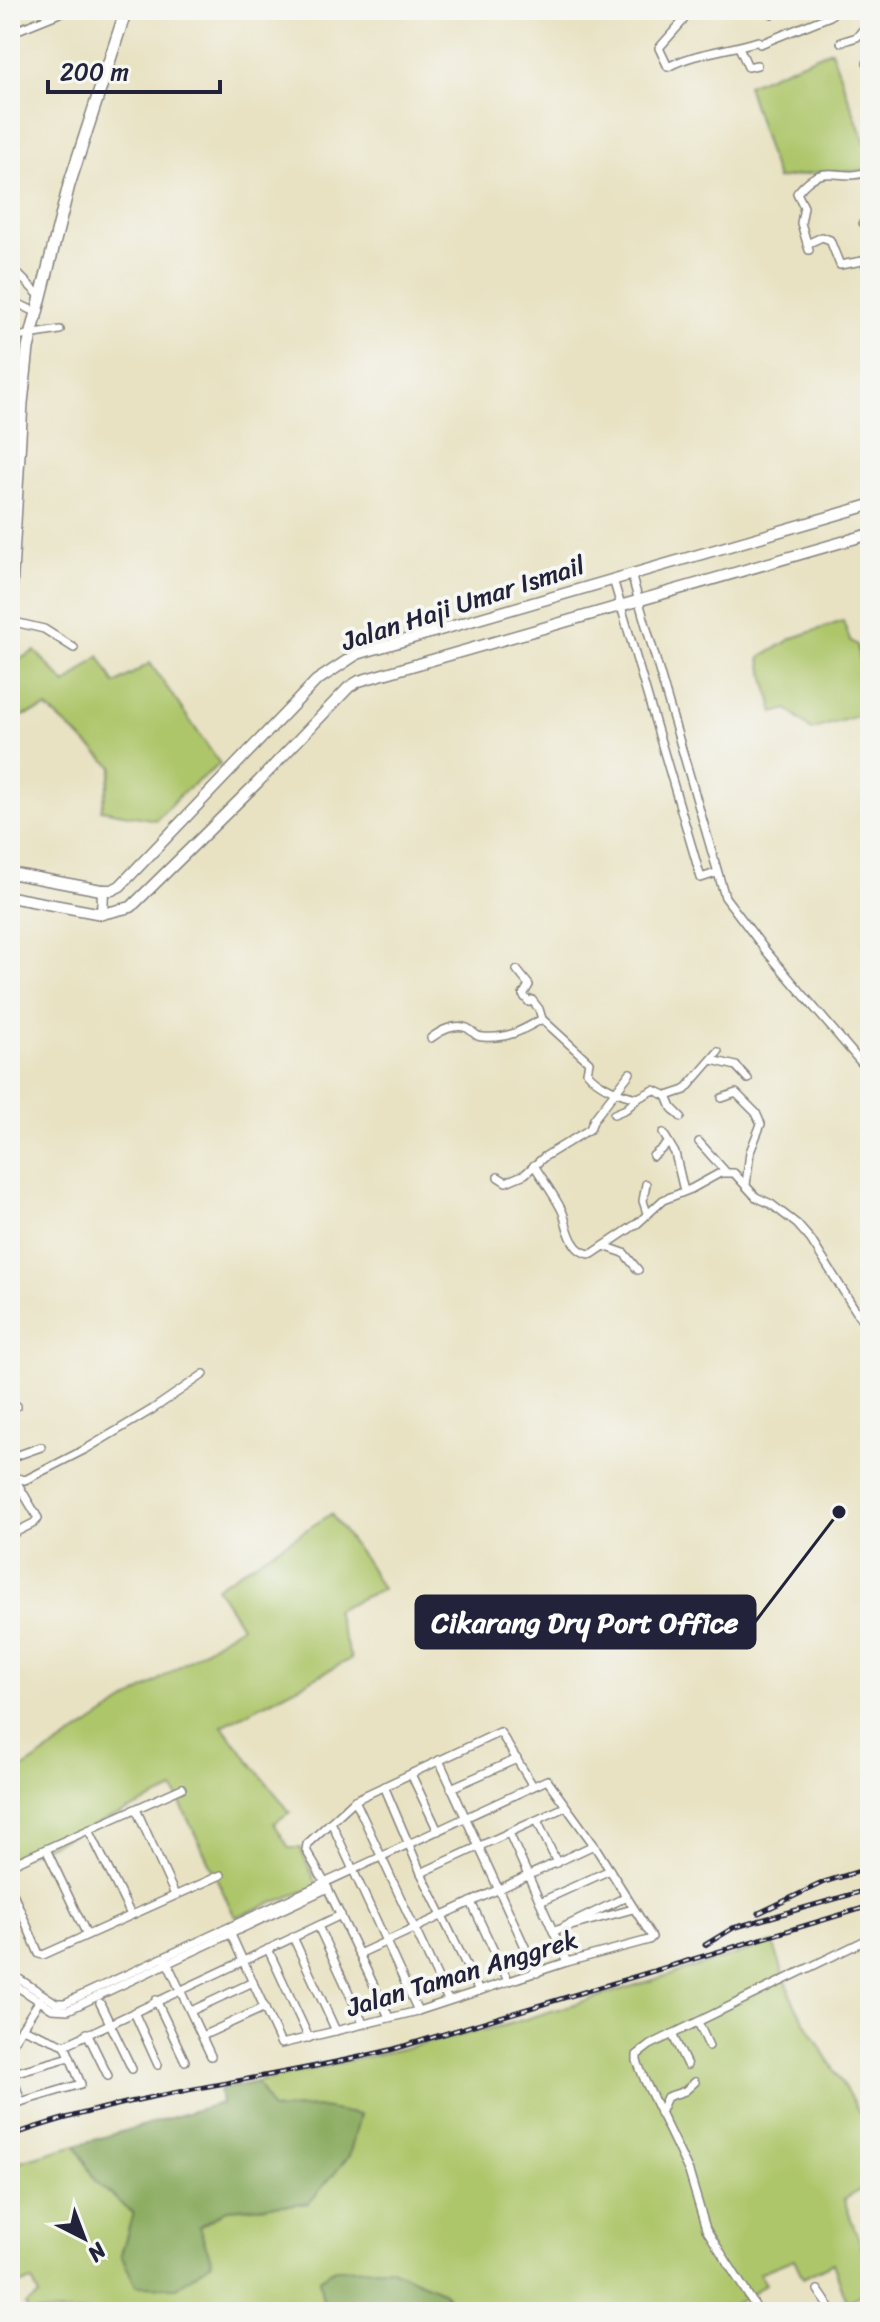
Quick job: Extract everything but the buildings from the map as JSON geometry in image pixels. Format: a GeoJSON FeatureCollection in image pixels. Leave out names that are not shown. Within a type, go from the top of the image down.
{"type":"FeatureCollection","features":[{"type":"Feature","properties":{"kind":"main road"},"geometry":{"type":"LineString","coordinates":[[10,607],[14,477],[31,334],[69,185],[126,10]]}},
{"type":"Feature","properties":{"kind":"main road"},"geometry":{"type":"LineString","coordinates":[[859,10],[870,19]]}},
{"type":"Feature","properties":{"kind":"main road","name":"Jalan Haji Umar Ismail"},"geometry":{"type":"LineString","coordinates":[[103,890],[120,886],[316,681],[337,665],[377,648],[870,505]]}},
{"type":"Feature","properties":{"kind":"main road","name":"Jalan Haji Umar Ismail"},"geometry":{"type":"LineString","coordinates":[[10,897],[102,914],[127,910],[144,897],[349,687],[359,681],[870,534]]}},
{"type":"Feature","properties":{"kind":"main road"},"geometry":{"type":"LineString","coordinates":[[10,873],[103,890],[102,914]]}},
{"type":"Feature","properties":{"kind":"street"},"geometry":{"type":"LineString","coordinates":[[10,33],[67,10]]}},
{"type":"Feature","properties":{"kind":"street"},"geometry":{"type":"LineString","coordinates":[[681,10],[683,21],[659,48],[668,67],[679,60],[779,38],[830,16],[836,10]]}},
{"type":"Feature","properties":{"kind":"street"},"geometry":{"type":"LineString","coordinates":[[841,42],[857,37],[870,19]]}},
{"type":"Feature","properties":{"kind":"street"},"geometry":{"type":"LineString","coordinates":[[739,47],[748,67],[757,65]]}},
{"type":"Feature","properties":{"kind":"street"},"geometry":{"type":"LineString","coordinates":[[870,171],[857,175],[821,174],[805,183],[797,193],[804,207],[801,223],[808,247],[822,237],[830,240],[840,265],[868,260],[870,251]]}},
{"type":"Feature","properties":{"kind":"street"},"geometry":{"type":"LineString","coordinates":[[10,266],[40,296]]}},
{"type":"Feature","properties":{"kind":"street"},"geometry":{"type":"LineString","coordinates":[[10,300],[36,312]]}},
{"type":"Feature","properties":{"kind":"street"},"geometry":{"type":"LineString","coordinates":[[10,338],[60,330]]}},
{"type":"Feature","properties":{"kind":"street"},"geometry":{"type":"LineString","coordinates":[[10,386],[23,383]]}},
{"type":"Feature","properties":{"kind":"street"},"geometry":{"type":"LineString","coordinates":[[631,574],[716,873],[729,905],[870,1073]]}},
{"type":"Feature","properties":{"kind":"street"},"geometry":{"type":"LineString","coordinates":[[613,579],[701,878],[716,873]]}},
{"type":"Feature","properties":{"kind":"street"},"geometry":{"type":"LineString","coordinates":[[10,621],[44,629],[74,648]]}},
{"type":"Feature","properties":{"kind":"street"},"geometry":{"type":"LineString","coordinates":[[517,970],[529,985],[523,995],[529,1002],[532,1000],[542,1019],[589,1062],[587,1072],[590,1077],[634,1100]]}},
{"type":"Feature","properties":{"kind":"street"},"geometry":{"type":"LineString","coordinates":[[431,1038],[445,1028],[462,1027],[479,1038],[508,1037],[523,1032],[542,1019]]}},
{"type":"Feature","properties":{"kind":"street"},"geometry":{"type":"LineString","coordinates":[[667,1096],[685,1090],[718,1052]]}},
{"type":"Feature","properties":{"kind":"street"},"geometry":{"type":"LineString","coordinates":[[712,1060],[736,1066],[748,1079]]}},
{"type":"Feature","properties":{"kind":"street"},"geometry":{"type":"LineString","coordinates":[[498,1177],[506,1182],[525,1174],[544,1157],[590,1129],[594,1119],[630,1073]]}},
{"type":"Feature","properties":{"kind":"street"},"geometry":{"type":"LineString","coordinates":[[614,1114],[654,1090],[667,1096],[672,1108],[681,1117]]}},
{"type":"Feature","properties":{"kind":"street"},"geometry":{"type":"LineString","coordinates":[[722,1098],[736,1093],[755,1110],[760,1120],[761,1130],[750,1152],[750,1172],[746,1185]]}},
{"type":"Feature","properties":{"kind":"street"},"geometry":{"type":"LineString","coordinates":[[663,1133],[675,1153],[684,1191]]}},
{"type":"Feature","properties":{"kind":"street"},"geometry":{"type":"LineString","coordinates":[[699,1142],[725,1171],[738,1175],[758,1199],[771,1204],[797,1224],[811,1240],[870,1333]]}},
{"type":"Feature","properties":{"kind":"street"},"geometry":{"type":"LineString","coordinates":[[653,1156],[669,1143]]}},
{"type":"Feature","properties":{"kind":"street"},"geometry":{"type":"LineString","coordinates":[[534,1165],[564,1215],[567,1232],[586,1255],[638,1223],[663,1200],[725,1171]]}},
{"type":"Feature","properties":{"kind":"street"},"geometry":{"type":"LineString","coordinates":[[646,1184],[643,1201],[647,1213]]}},
{"type":"Feature","properties":{"kind":"street"},"geometry":{"type":"LineString","coordinates":[[604,1246],[624,1253],[638,1270]]}},
{"type":"Feature","properties":{"kind":"street"},"geometry":{"type":"LineString","coordinates":[[12,1474],[25,1480],[86,1449],[204,1374]]}},
{"type":"Feature","properties":{"kind":"street"},"geometry":{"type":"LineString","coordinates":[[10,1458],[41,1447]]}},
{"type":"Feature","properties":{"kind":"street"},"geometry":{"type":"LineString","coordinates":[[10,1535],[38,1518],[12,1474]]}},
{"type":"Feature","properties":{"kind":"street"},"geometry":{"type":"LineString","coordinates":[[389,2017],[327,1886],[306,1850],[307,1844],[355,1800],[500,1732],[533,1786]]}},
{"type":"Feature","properties":{"kind":"street"},"geometry":{"type":"LineString","coordinates":[[451,1788],[517,1759]]}},
{"type":"Feature","properties":{"kind":"street"},"geometry":{"type":"LineString","coordinates":[[439,1760],[537,1973]]}},
{"type":"Feature","properties":{"kind":"street"},"geometry":{"type":"LineString","coordinates":[[411,1774],[438,1831]]}},
{"type":"Feature","properties":{"kind":"street"},"geometry":{"type":"LineString","coordinates":[[10,1973],[52,2009],[63,2011],[547,1780],[594,1845],[633,1909],[553,1931]]}},
{"type":"Feature","properties":{"kind":"street"},"geometry":{"type":"LineString","coordinates":[[384,1786],[421,1873],[479,1991]]}},
{"type":"Feature","properties":{"kind":"street"},"geometry":{"type":"LineString","coordinates":[[10,1865],[182,1788]]}},
{"type":"Feature","properties":{"kind":"street"},"geometry":{"type":"LineString","coordinates":[[355,1800],[448,2000]]}},
{"type":"Feature","properties":{"kind":"street"},"geometry":{"type":"LineString","coordinates":[[421,1873],[565,1807]]}},
{"type":"Feature","properties":{"kind":"street"},"geometry":{"type":"LineString","coordinates":[[136,1809],[175,1895]]}},
{"type":"Feature","properties":{"kind":"street"},"geometry":{"type":"LineString","coordinates":[[537,1820],[557,1863]]}},
{"type":"Feature","properties":{"kind":"street"},"geometry":{"type":"LineString","coordinates":[[331,1822],[418,2011]]}},
{"type":"Feature","properties":{"kind":"street"},"geometry":{"type":"LineString","coordinates":[[89,1830],[131,1915]]}},
{"type":"Feature","properties":{"kind":"street"},"geometry":{"type":"LineString","coordinates":[[509,1833],[567,1962]]}},
{"type":"Feature","properties":{"kind":"street"},"geometry":{"type":"LineString","coordinates":[[359,1954],[594,1845]]}},
{"type":"Feature","properties":{"kind":"street"},"geometry":{"type":"LineString","coordinates":[[46,1849],[87,1935]]}},
{"type":"Feature","properties":{"kind":"street"},"geometry":{"type":"LineString","coordinates":[[540,1902],[610,1870]]}},
{"type":"Feature","properties":{"kind":"street"},"geometry":{"type":"LineString","coordinates":[[10,1886],[41,1955],[221,1875]]}},
{"type":"Feature","properties":{"kind":"street"},"geometry":{"type":"LineString","coordinates":[[562,1928],[626,1897]]}},
{"type":"Feature","properties":{"kind":"street"},"geometry":{"type":"LineString","coordinates":[[471,1902],[508,1981]]}},
{"type":"Feature","properties":{"kind":"street","name":"Jalan Taman Anggrek"},"geometry":{"type":"LineString","coordinates":[[265,2007],[281,2044],[418,2011],[567,1962],[649,1940],[652,1936],[633,1909]]}},
{"type":"Feature","properties":{"kind":"street"},"geometry":{"type":"LineString","coordinates":[[65,2045],[341,1915]]}},
{"type":"Feature","properties":{"kind":"street"},"geometry":{"type":"LineString","coordinates":[[318,1926],[363,2023]]}},
{"type":"Feature","properties":{"kind":"street"},"geometry":{"type":"LineString","coordinates":[[202,2036],[265,2007],[229,1931]]}},
{"type":"Feature","properties":{"kind":"street"},"geometry":{"type":"LineString","coordinates":[[293,1937],[336,2031]]}},
{"type":"Feature","properties":{"kind":"street"},"geometry":{"type":"LineString","coordinates":[[759,2312],[706,2229],[689,2172],[636,2059],[642,2050],[672,2034],[870,1938]]}},
{"type":"Feature","properties":{"kind":"street"},"geometry":{"type":"LineString","coordinates":[[268,1949],[309,2038]]}},
{"type":"Feature","properties":{"kind":"street"},"geometry":{"type":"LineString","coordinates":[[166,1960],[211,2056]]}},
{"type":"Feature","properties":{"kind":"street"},"geometry":{"type":"LineString","coordinates":[[10,1982],[41,1998]]}},
{"type":"Feature","properties":{"kind":"street"},"geometry":{"type":"LineString","coordinates":[[191,2011],[253,1982]]}},
{"type":"Feature","properties":{"kind":"street"},"geometry":{"type":"LineString","coordinates":[[10,2046],[41,1998]]}},
{"type":"Feature","properties":{"kind":"street"},"geometry":{"type":"LineString","coordinates":[[156,2000],[185,2061]]}},
{"type":"Feature","properties":{"kind":"street"},"geometry":{"type":"LineString","coordinates":[[100,2003],[132,2069]]}},
{"type":"Feature","properties":{"kind":"street"},"geometry":{"type":"LineString","coordinates":[[134,2012],[158,2065]]}},
{"type":"Feature","properties":{"kind":"street"},"geometry":{"type":"LineString","coordinates":[[698,2022],[709,2046]]}},
{"type":"Feature","properties":{"kind":"street"},"geometry":{"type":"LineString","coordinates":[[10,2105],[81,2084],[65,2045],[22,2028]]}},
{"type":"Feature","properties":{"kind":"street"},"geometry":{"type":"LineString","coordinates":[[87,2033],[108,2076]]}},
{"type":"Feature","properties":{"kind":"street"},"geometry":{"type":"LineString","coordinates":[[672,2034],[687,2065]]}},
{"type":"Feature","properties":{"kind":"street"},"geometry":{"type":"LineString","coordinates":[[21,2102],[11,2074],[70,2057]]}},
{"type":"Feature","properties":{"kind":"street"},"geometry":{"type":"LineString","coordinates":[[660,2113],[667,2097],[685,2091],[695,2082]]}},
{"type":"Feature","properties":{"kind":"street"},"geometry":{"type":"LineString","coordinates":[[818,2290],[833,2312]]}},
{"type":"Feature","properties":{"kind":"street"},"geometry":{"type":"LineString","coordinates":[[21,2312],[32,2309],[35,2312]]}},
{"type":"Feature","properties":{"kind":"green space"},"geometry":{"type":"Polygon","coordinates":[[[831,50],[870,157],[870,166],[865,171],[825,171],[777,179],[747,85],[831,50]]]}},
{"type":"Feature","properties":{"kind":"green space"},"geometry":{"type":"Polygon","coordinates":[[[843,621],[850,640],[857,645],[868,698],[864,714],[811,730],[788,709],[774,713],[760,658],[793,638],[843,621]]]}},
{"type":"Feature","properties":{"kind":"green space"},"geometry":{"type":"Polygon","coordinates":[[[35,651],[66,684],[99,656],[115,684],[150,663],[220,764],[182,793],[156,820],[101,810],[113,767],[47,708],[10,720],[10,664],[35,651]]]}},
{"type":"Feature","properties":{"kind":"green space"},"geometry":{"type":"Polygon","coordinates":[[[331,1514],[382,1589],[335,1610],[351,1659],[222,1726],[290,1812],[274,1823],[289,1848],[300,1848],[318,1886],[235,1917],[174,1790],[10,1862],[10,1777],[241,1626],[216,1587],[331,1514]]]}},
{"type":"Feature","properties":{"kind":"green space"},"geometry":{"type":"Polygon","coordinates":[[[773,1943],[794,2003],[870,2130],[870,2183],[844,2200],[870,2270],[870,2289],[847,2302],[833,2263],[803,2278],[794,2259],[759,2273],[766,2284],[722,2312],[458,2312],[442,2291],[319,2279],[325,2312],[29,2312],[25,2305],[39,2296],[32,2281],[10,2287],[10,2164],[76,2145],[95,2181],[133,2214],[121,2255],[199,2227],[228,2209],[309,2203],[317,2107],[272,2110],[257,2082],[506,2025],[773,1943]]]}},
{"type":"Feature","properties":{"kind":"green space"},"geometry":{"type":"Polygon","coordinates":[[[257,2082],[272,2110],[317,2107],[360,2115],[349,2156],[309,2203],[228,2209],[199,2227],[212,2262],[177,2287],[136,2286],[121,2255],[133,2213],[95,2181],[76,2145],[221,2103],[219,2090],[257,2082]]]}},
{"type":"Feature","properties":{"kind":"green space"},"geometry":{"type":"Polygon","coordinates":[[[389,2268],[442,2291],[458,2312],[325,2312],[319,2279],[335,2269],[389,2268]]]}},
{"type":"Feature","properties":{"kind":"railway"},"geometry":{"type":"LineString","coordinates":[[759,1913],[824,1882],[870,1868]]}},
{"type":"Feature","properties":{"kind":"railway"},"geometry":{"type":"LineString","coordinates":[[705,1945],[733,1928],[870,1889]]}},
{"type":"Feature","properties":{"kind":"railway"},"geometry":{"type":"LineString","coordinates":[[10,2136],[152,2097],[394,2049],[870,1906]]}},
{"type":"Feature","properties":{"kind":"place","name":"Cikarang Dry Port Office"},"geometry":{"type":"Point","coordinates":[839,1512]}}]}
